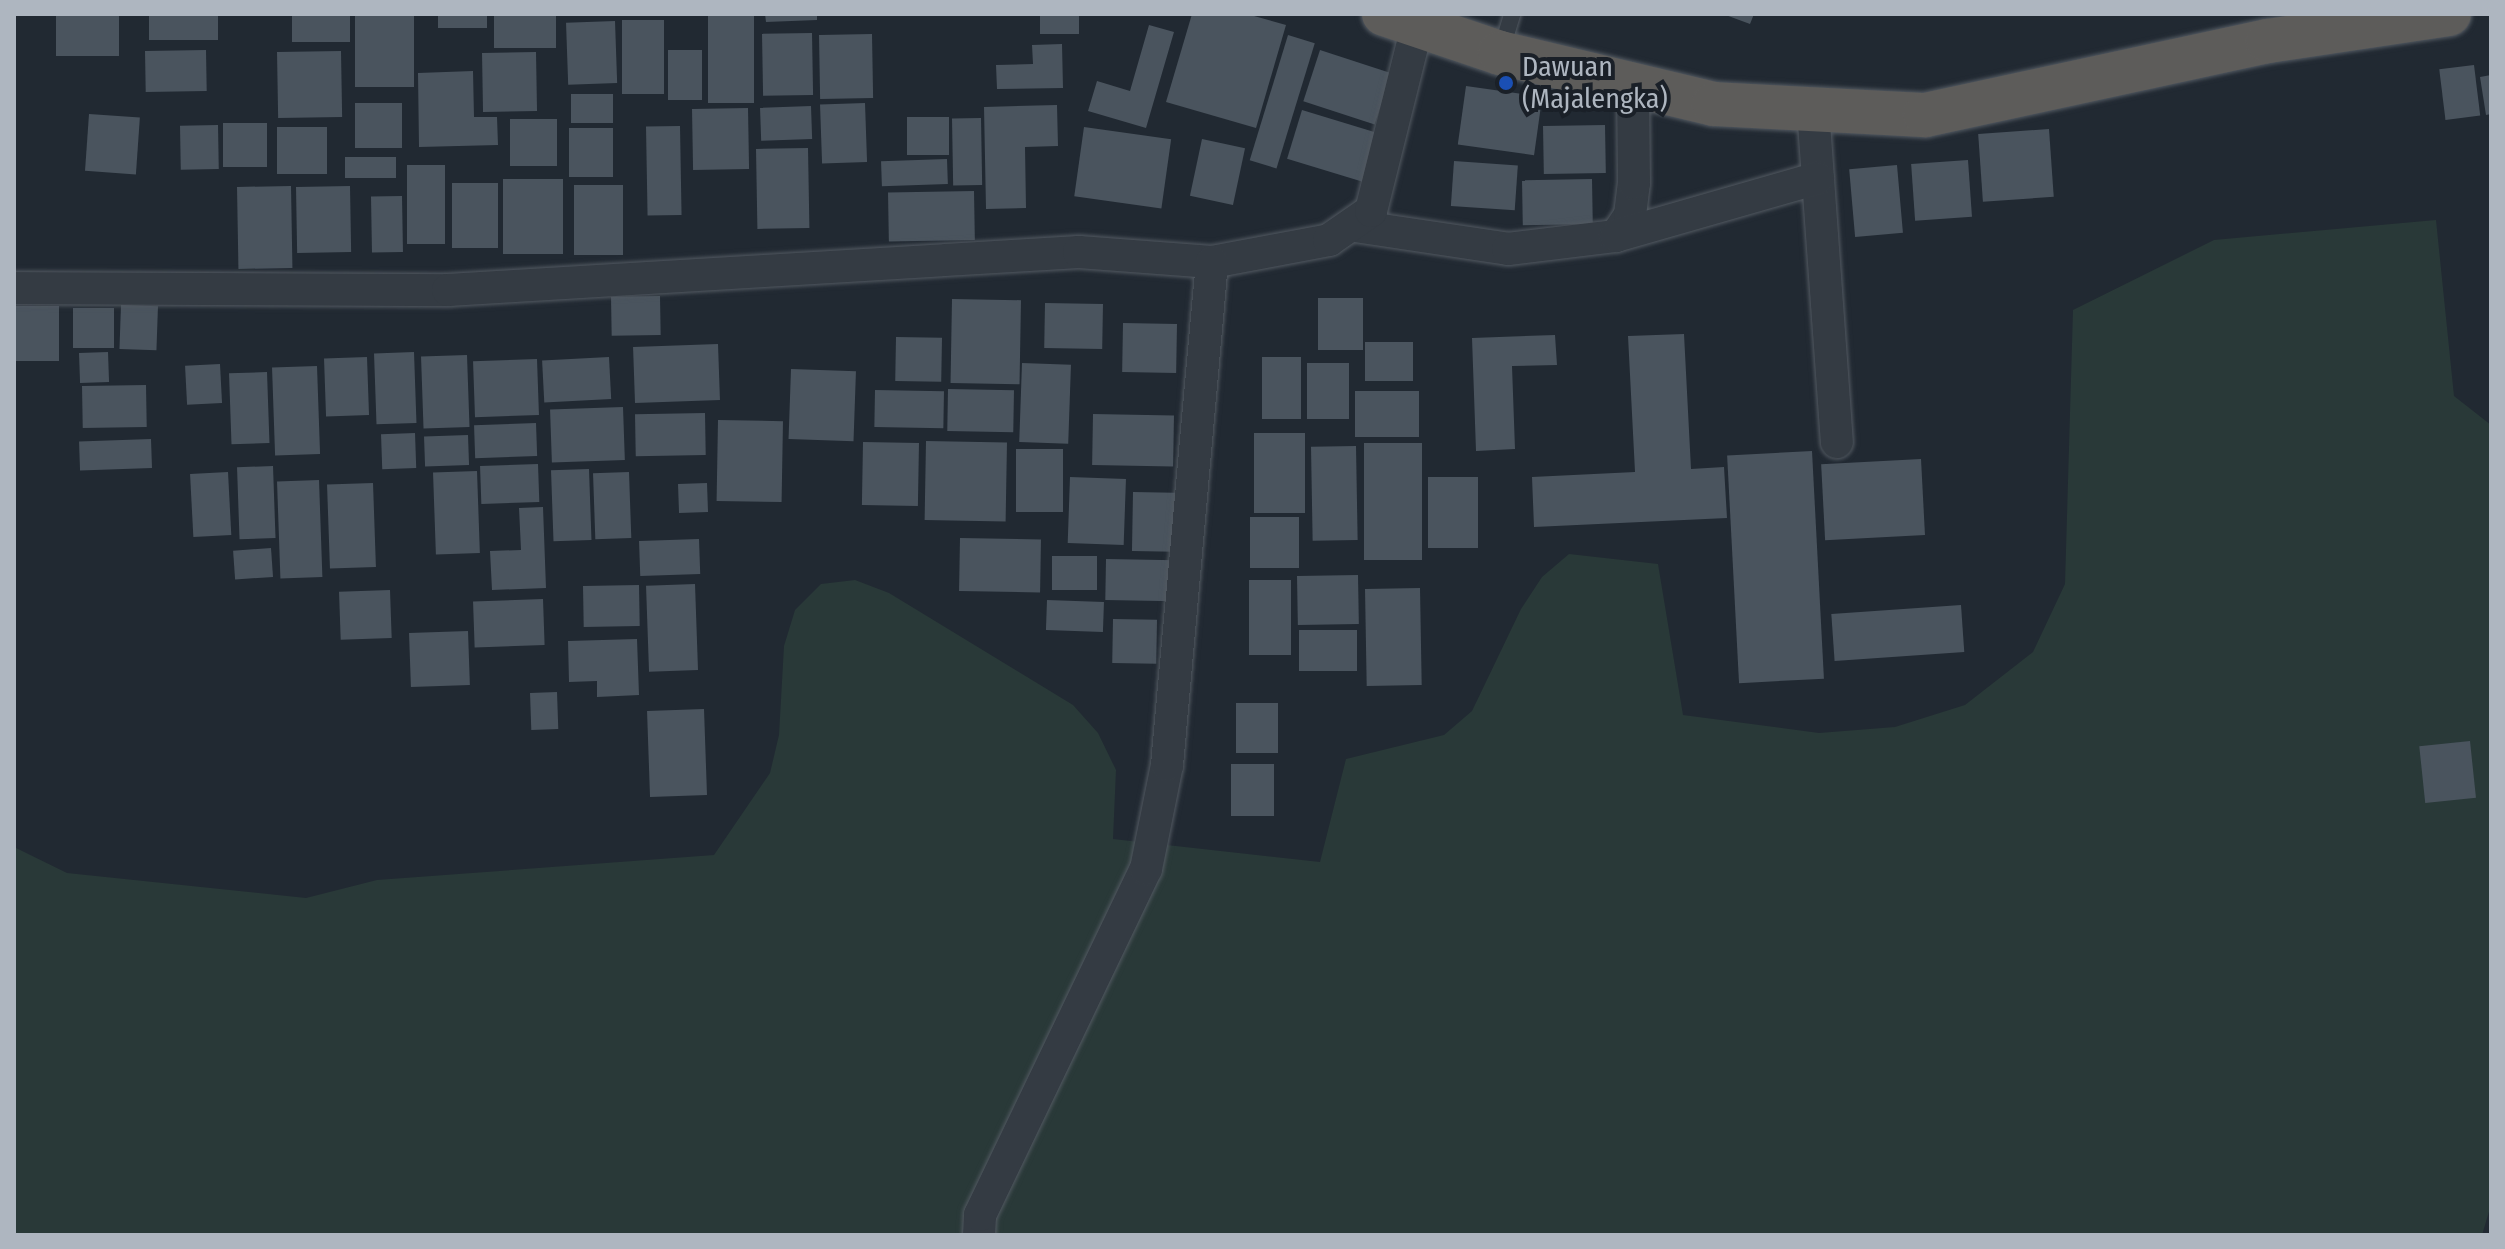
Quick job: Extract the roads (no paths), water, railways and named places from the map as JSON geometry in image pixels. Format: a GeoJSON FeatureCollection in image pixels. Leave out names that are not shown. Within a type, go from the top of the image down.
{"type":"FeatureCollection","features":[{"type":"Feature","properties":{"kind":"highway"},"geometry":{"type":"LineString","coordinates":[[1400,20],[1506,33],[1633,87],[1714,104],[1925,115],[2268,41],[2449,14]]}},
{"type":"Feature","properties":{"kind":"street"},"geometry":{"type":"LineString","coordinates":[[14,288],[448,290],[1079,252],[1212,262],[1329,240],[1355,226],[1371,211],[1400,20]]}},
{"type":"Feature","properties":{"kind":"street"},"geometry":{"type":"LineString","coordinates":[[1616,236],[1630,215],[1634,183],[1633,87]]}},
{"type":"Feature","properties":{"kind":"street"},"geometry":{"type":"LineString","coordinates":[[1813,109],[1837,442]]}},
{"type":"Feature","properties":{"kind":"street"},"geometry":{"type":"LineString","coordinates":[[1355,226],[1508,249],[1616,236],[1818,178]]}},
{"type":"Feature","properties":{"kind":"street"},"geometry":{"type":"LineString","coordinates":[[979,1235],[980,1215],[1146,869],[1167,765],[1212,262]]}},
{"type":"Feature","properties":{"kind":"place","name":"Dawuan (Majalengka)"},"geometry":{"type":"Point","coordinates":[1506,83]}}]}
